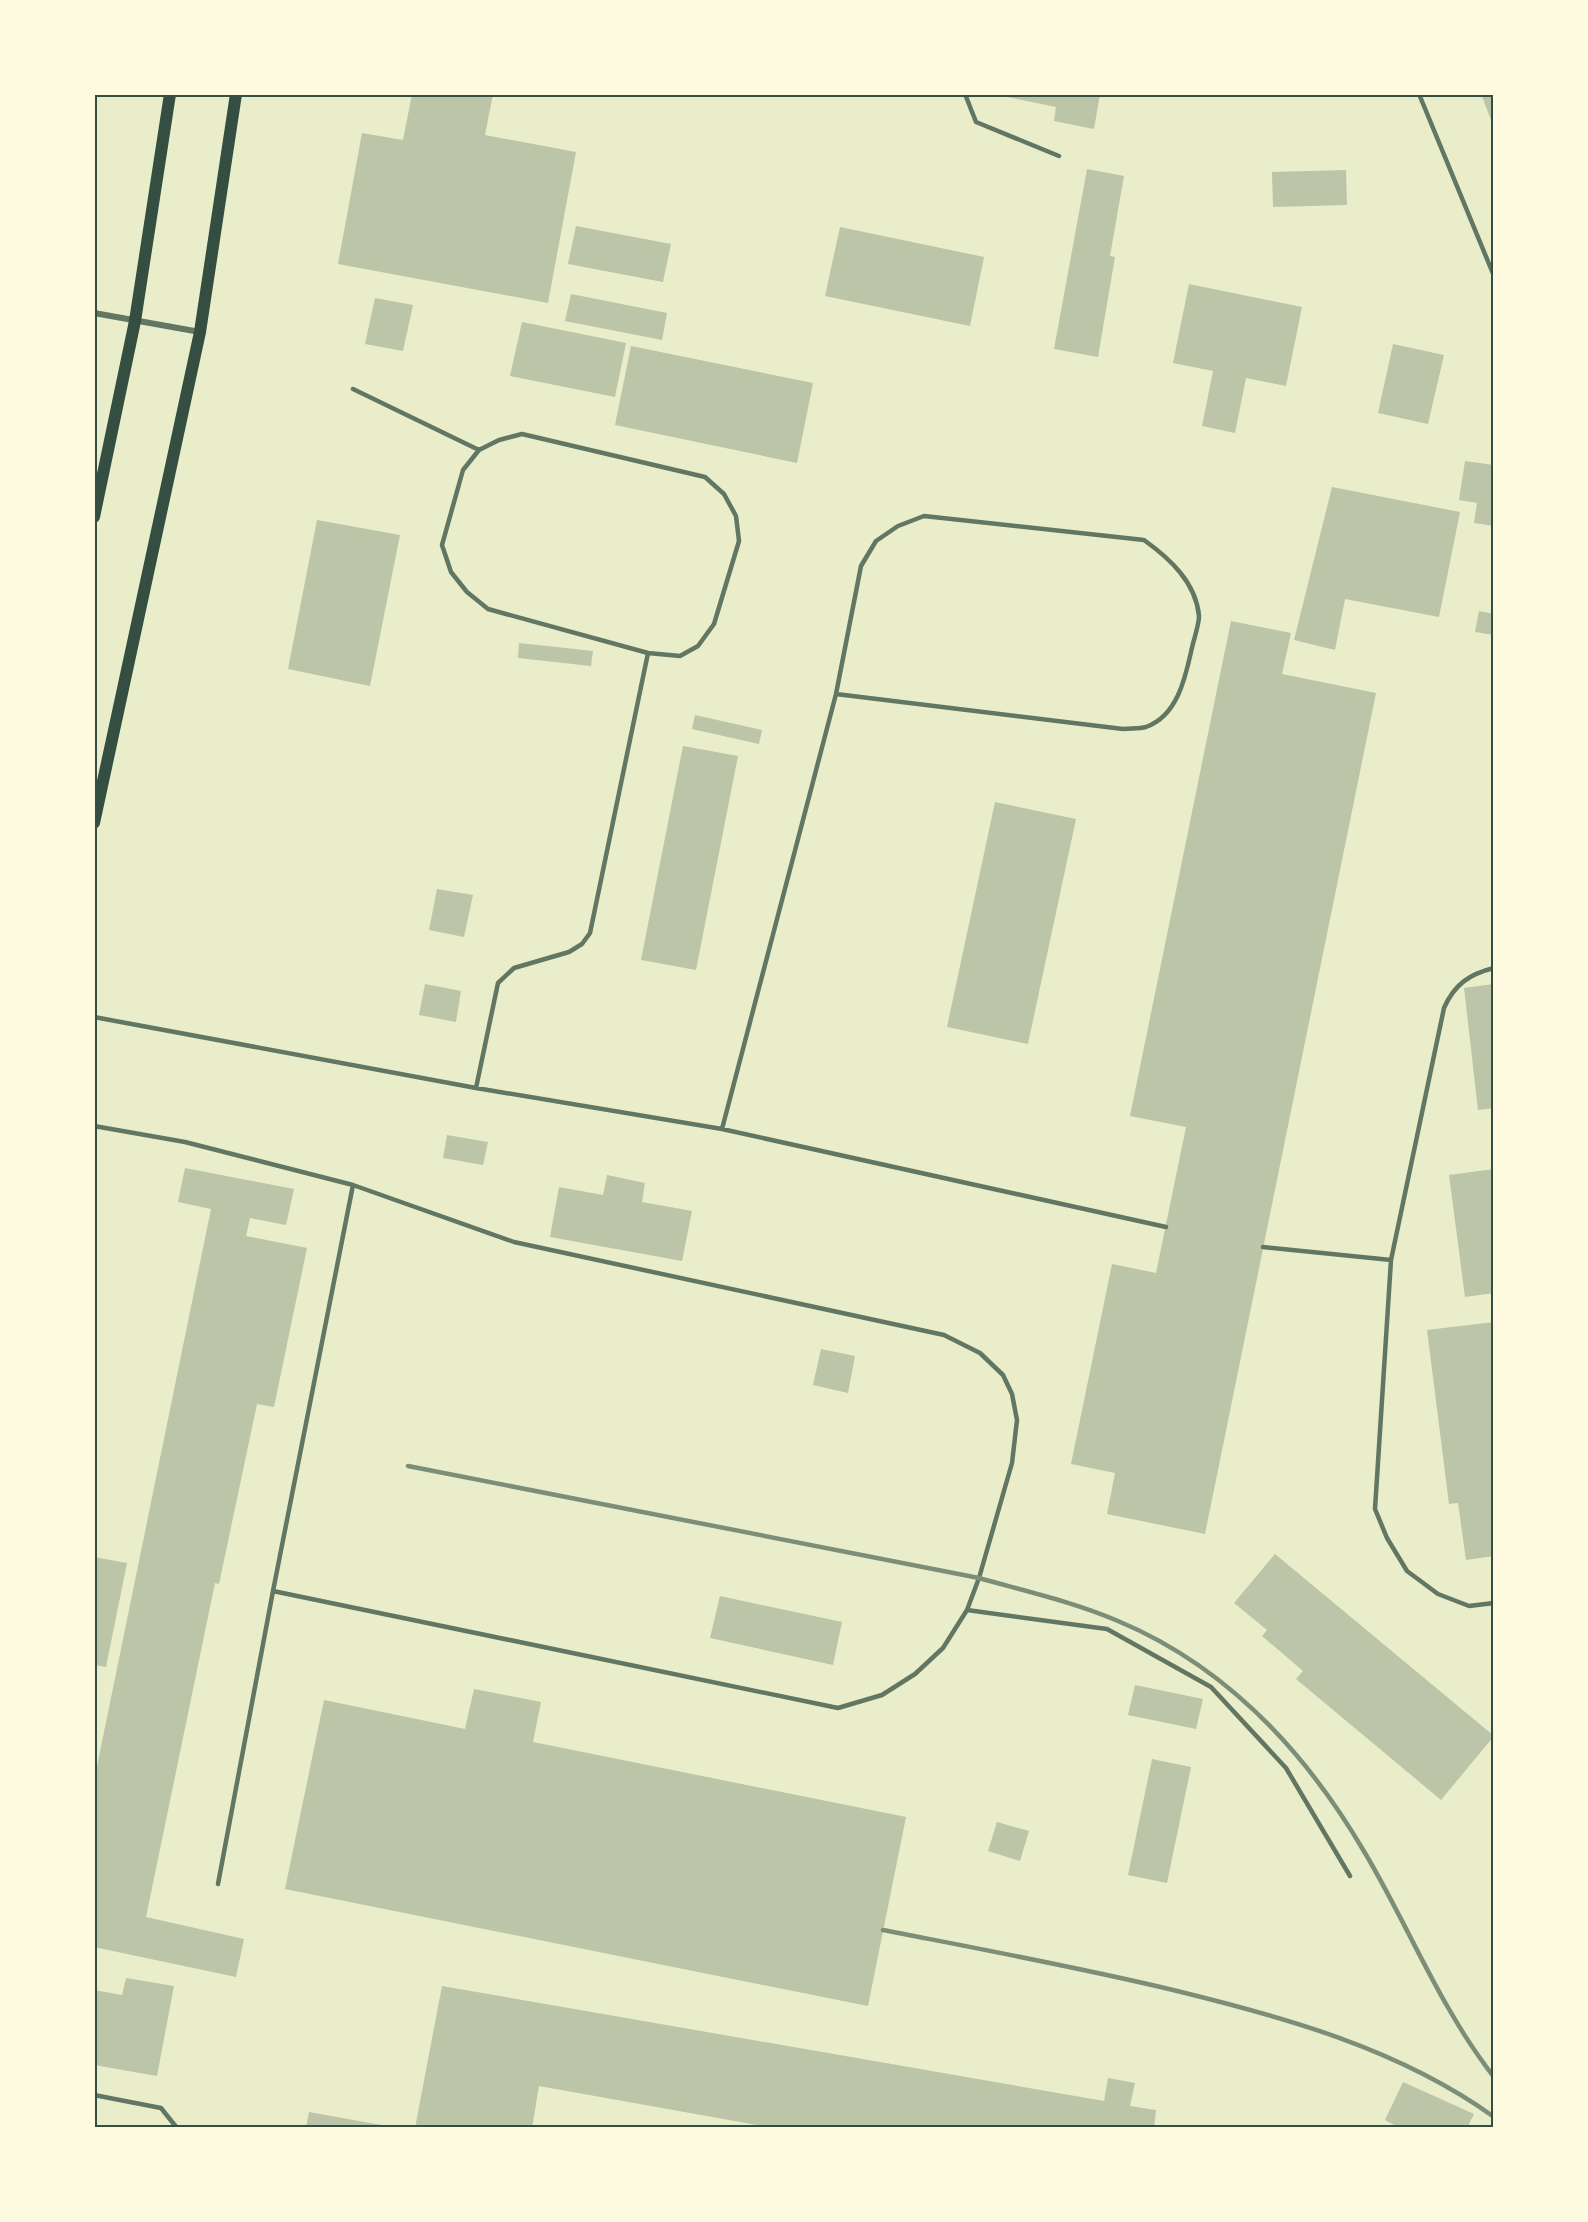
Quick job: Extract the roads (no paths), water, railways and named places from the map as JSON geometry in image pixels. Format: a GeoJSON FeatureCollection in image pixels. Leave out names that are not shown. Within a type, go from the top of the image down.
{"type":"FeatureCollection","features":[{"type":"Feature","properties":{"kind":"main road"},"geometry":{"type":"LineString","coordinates":[[94,517],[135,321],[170,94]]}},
{"type":"Feature","properties":{"kind":"main road"},"geometry":{"type":"LineString","coordinates":[[94,823],[200,332],[236,94]]}},
{"type":"Feature","properties":{"kind":"street"},"geometry":{"type":"LineString","coordinates":[[94,313],[200,332]]}},
{"type":"Feature","properties":{"kind":"lane"},"geometry":{"type":"LineString","coordinates":[[965,94],[976,122],[1059,156]]}},
{"type":"Feature","properties":{"kind":"lane"},"geometry":{"type":"LineString","coordinates":[[1419,94],[1494,276]]}},
{"type":"Feature","properties":{"kind":"lane"},"geometry":{"type":"LineString","coordinates":[[353,389],[479,450]]}},
{"type":"Feature","properties":{"kind":"lane"},"geometry":{"type":"LineString","coordinates":[[522,434],[705,477],[724,494],[736,516],[739,541],[714,624],[698,646],[680,656],[648,653],[488,609],[467,592],[451,572],[442,545],[464,470],[479,450],[499,440],[522,434]]}},
{"type":"Feature","properties":{"kind":"lane"},"geometry":{"type":"LineString","coordinates":[[722,1129],[836,694],[861,566],[876,541],[898,526],[924,516],[1144,540],[1164,554],[1180,572],[1191,591],[1199,617],[1183,688],[1163,716],[1145,727],[1123,729],[836,694]]}},
{"type":"Feature","properties":{"kind":"lane"},"geometry":{"type":"LineString","coordinates":[[476,1088],[498,982],[514,968],[569,952],[582,944],[590,933],[648,653]]}},
{"type":"Feature","properties":{"kind":"lane"},"geometry":{"type":"LineString","coordinates":[[1494,968],[1462,981],[1451,991],[1443,1008],[1391,1260],[1375,1509],[1387,1538],[1407,1571],[1438,1594],[1469,1606],[1494,1603]]}},
{"type":"Feature","properties":{"kind":"lane"},"geometry":{"type":"LineString","coordinates":[[94,1017],[476,1088],[722,1129],[1166,1227]]}},
{"type":"Feature","properties":{"kind":"lane"},"geometry":{"type":"LineString","coordinates":[[94,1126],[185,1142],[353,1185],[513,1242],[944,1335],[980,1353],[1003,1375],[1012,1394],[1017,1420],[1012,1463],[979,1578],[967,1610],[943,1648],[915,1674],[882,1695],[838,1708],[273,1591]]}},
{"type":"Feature","properties":{"kind":"lane"},"geometry":{"type":"LineString","coordinates":[[218,1884],[353,1185]]}},
{"type":"Feature","properties":{"kind":"lane"},"geometry":{"type":"LineString","coordinates":[[1263,1247],[1391,1260]]}},
{"type":"Feature","properties":{"kind":"lane"},"geometry":{"type":"LineString","coordinates":[[967,1610],[1107,1629],[1211,1687],[1286,1768],[1350,1876]]}},
{"type":"Feature","properties":{"kind":"lane"},"geometry":{"type":"LineString","coordinates":[[94,2095],[161,2108],[177,2127]]}},
{"type":"Feature","properties":{"kind":"railway"},"geometry":{"type":"LineString","coordinates":[[408,1466],[979,1578],[1084,1608],[1158,1640],[1195,1662],[1261,1716],[1317,1781],[1365,1853],[1457,2023],[1494,2077]]}},
{"type":"Feature","properties":{"kind":"railway"},"geometry":{"type":"LineString","coordinates":[[883,1930],[1137,1982],[1215,2000],[1299,2024],[1340,2038],[1420,2072],[1458,2093],[1494,2117]]}}]}
